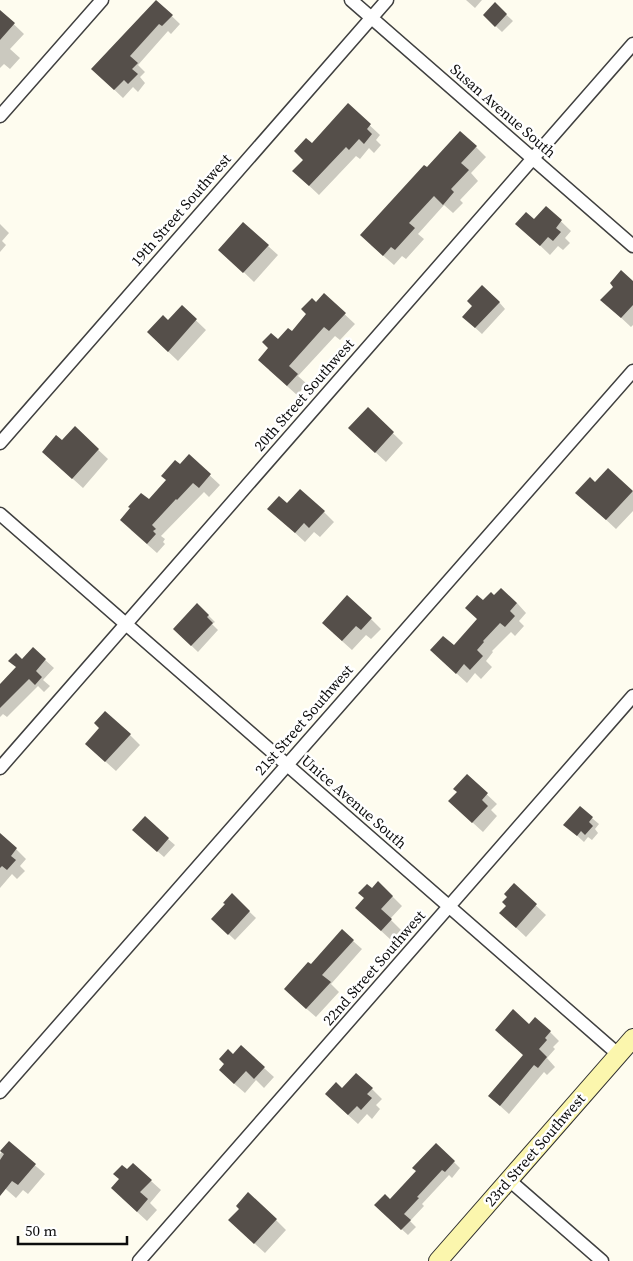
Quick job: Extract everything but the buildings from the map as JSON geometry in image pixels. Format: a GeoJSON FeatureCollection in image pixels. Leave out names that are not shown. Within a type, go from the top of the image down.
{"type":"FeatureCollection","features":[{"type":"Feature","properties":{"kind":"street"},"geometry":{"type":"LineString","coordinates":[[0,116],[102,0]]}},
{"type":"Feature","properties":{"kind":"street","name":"Susan Avenue South"},"geometry":{"type":"LineString","coordinates":[[352,0],[633,246]]}},
{"type":"Feature","properties":{"kind":"street","name":"19th Street Southwest"},"geometry":{"type":"LineString","coordinates":[[0,443],[387,0]]}},
{"type":"Feature","properties":{"kind":"street","name":"20th Street Southwest"},"geometry":{"type":"LineString","coordinates":[[0,768],[633,44]]}},
{"type":"Feature","properties":{"kind":"street","name":"21st Street Southwest"},"geometry":{"type":"LineString","coordinates":[[0,1092],[633,370]]}},
{"type":"Feature","properties":{"kind":"street","name":"Unice Avenue South"},"geometry":{"type":"LineString","coordinates":[[0,514],[619,1055]]}},
{"type":"Feature","properties":{"kind":"street","name":"22nd Street Southwest"},"geometry":{"type":"LineString","coordinates":[[139,1261],[633,696]]}},
{"type":"Feature","properties":{"kind":"street","name":"23rd Street Southwest"},"geometry":{"type":"LineString","coordinates":[[438,1261],[633,1038]]}},
{"type":"Feature","properties":{"kind":"street"},"geometry":{"type":"LineString","coordinates":[[509,1180],[602,1261]]}}]}
